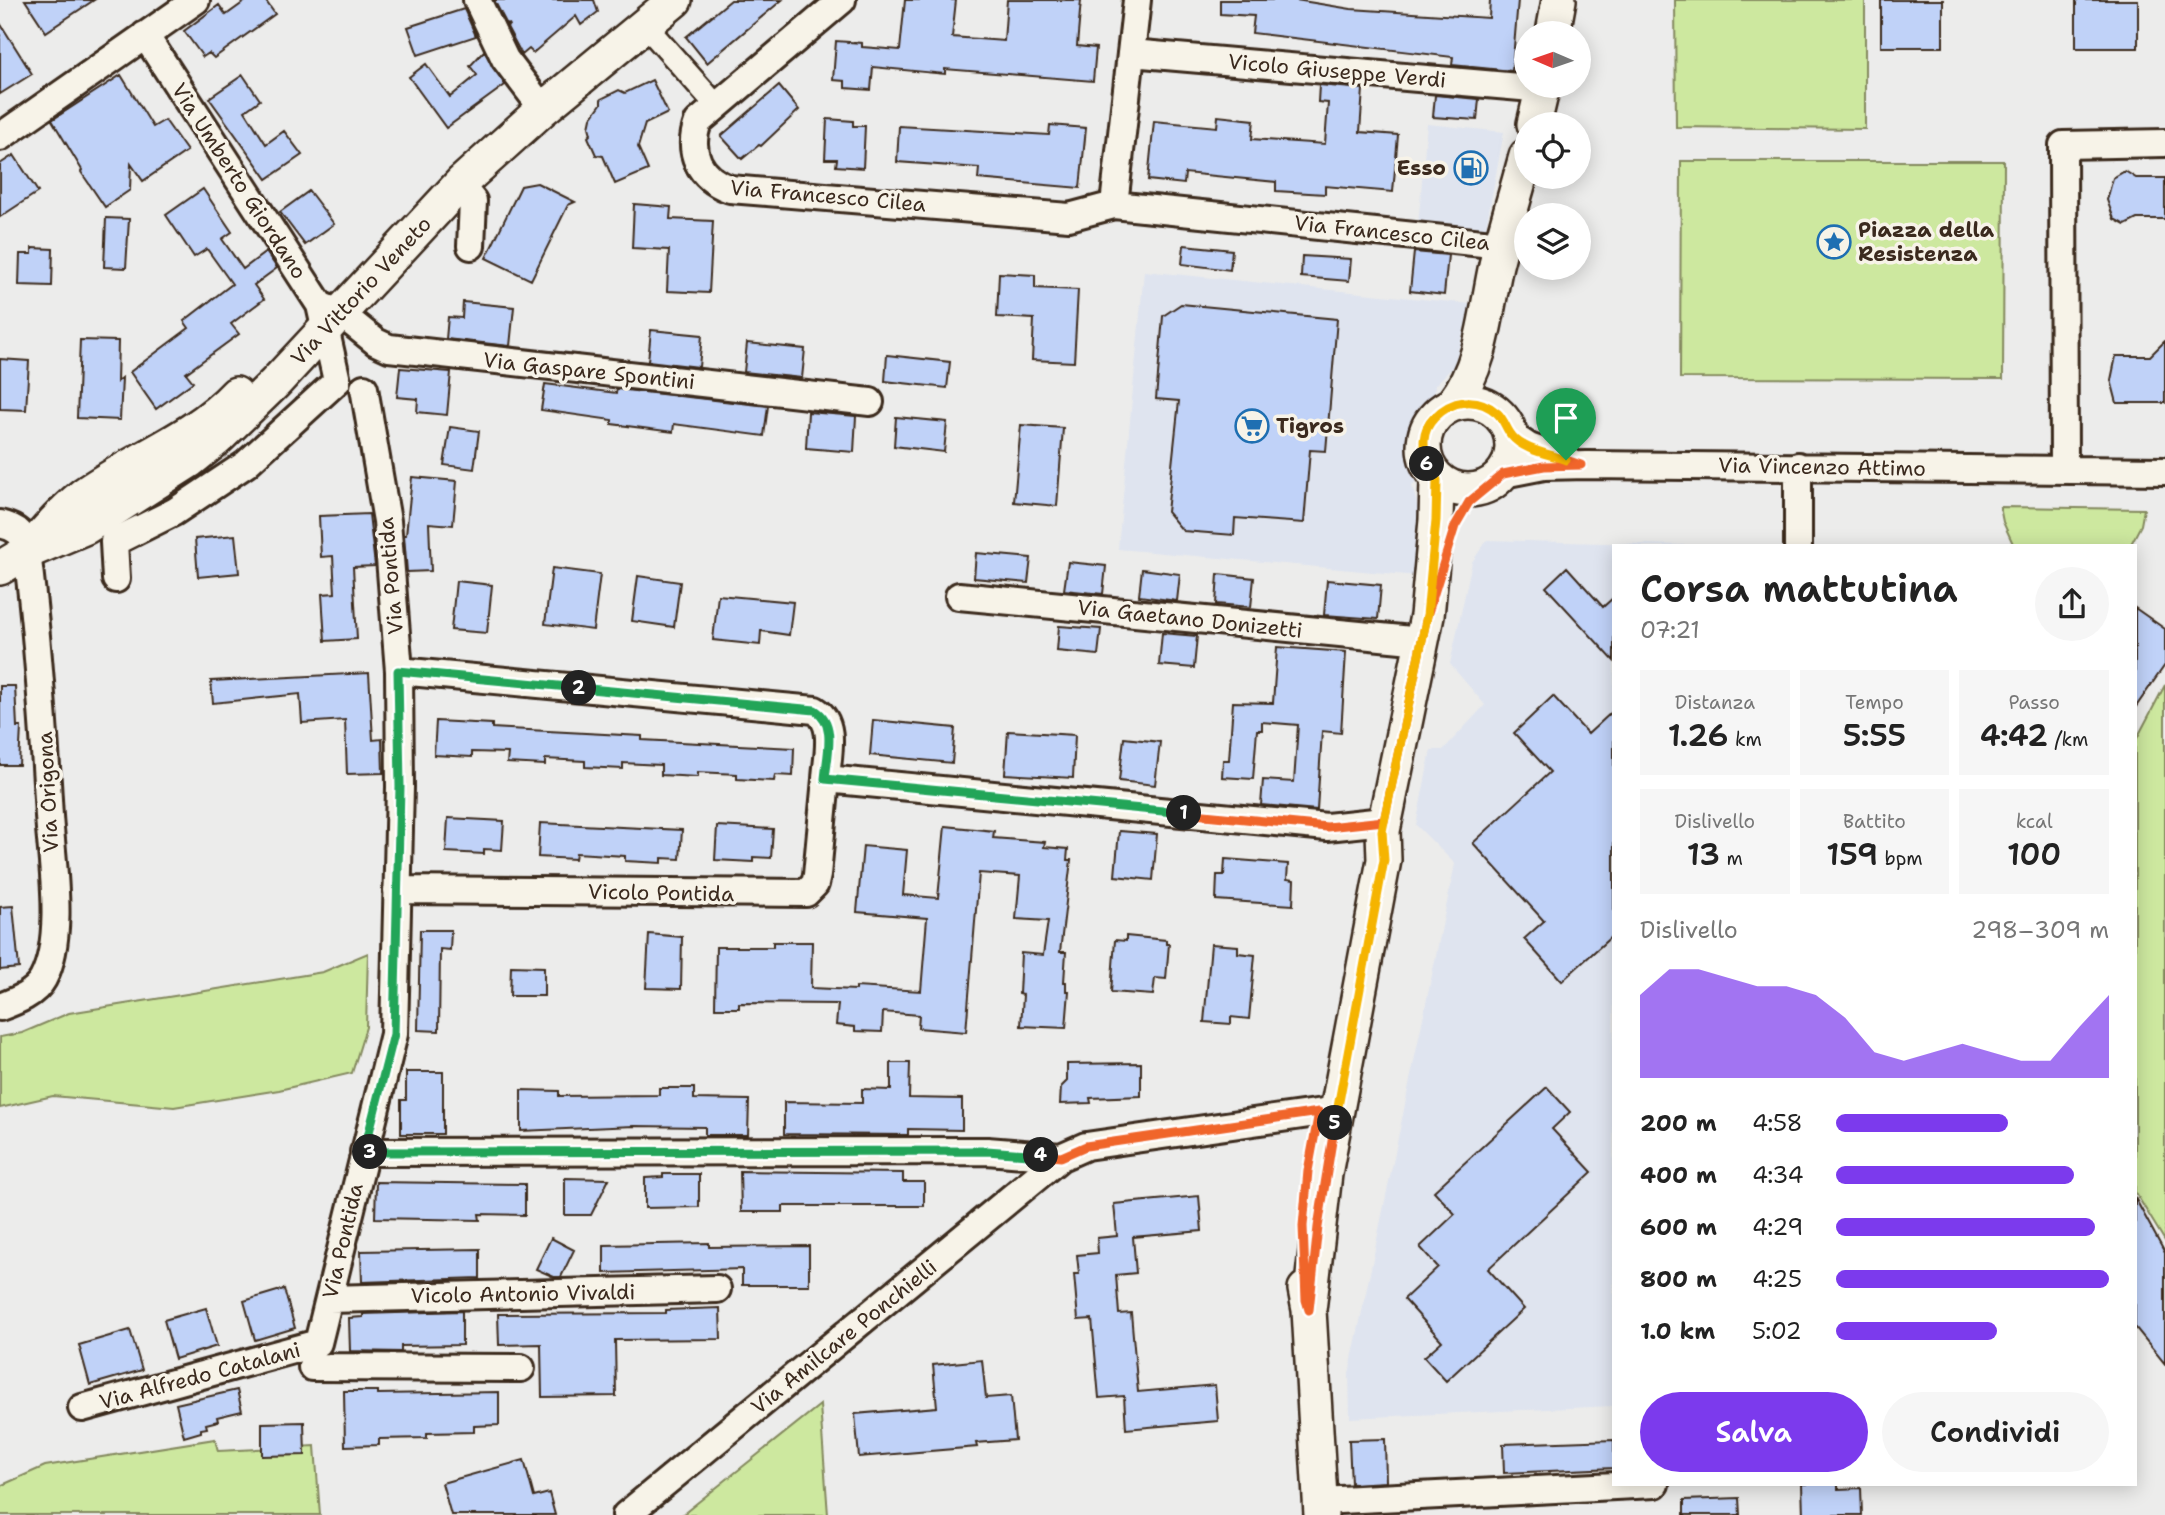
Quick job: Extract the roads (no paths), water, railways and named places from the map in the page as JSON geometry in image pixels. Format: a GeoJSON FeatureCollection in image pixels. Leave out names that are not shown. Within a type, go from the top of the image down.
{"type":"FeatureCollection","features":[{"type":"Feature","properties":{"kind":"street"},"geometry":{"type":"LineString","coordinates":[[0,137],[196,0]]}},
{"type":"Feature","properties":{"kind":"street"},"geometry":{"type":"LineString","coordinates":[[477,0],[505,59],[538,102]]}},
{"type":"Feature","properties":{"kind":"street","name":"Via Vittorio Veneto"},"geometry":{"type":"LineString","coordinates":[[14,560],[86,527],[191,460],[230,428],[328,316],[440,181],[644,12],[675,0]]}},
{"type":"Feature","properties":{"kind":"street","name":"Via Francesco Cilea"},"geometry":{"type":"LineString","coordinates":[[842,0],[698,122],[693,136],[694,156],[701,170],[715,184],[730,189],[1069,217],[1115,205],[1500,253]]}},
{"type":"Feature","properties":{"kind":"street"},"geometry":{"type":"LineString","coordinates":[[1115,205],[1137,0]]}},
{"type":"Feature","properties":{"kind":"street"},"geometry":{"type":"LineString","coordinates":[[1555,21],[1559,0]]}},
{"type":"Feature","properties":{"kind":"street"},"geometry":{"type":"LineString","coordinates":[[644,12],[716,105]]}},
{"type":"Feature","properties":{"kind":"street","name":"Via Umberto Giordano"},"geometry":{"type":"LineString","coordinates":[[145,36],[328,316]]}},
{"type":"Feature","properties":{"kind":"street","name":"Vicolo Giuseppe Verdi"},"geometry":{"type":"LineString","coordinates":[[1131,52],[1514,86]]}},
{"type":"Feature","properties":{"kind":"street","name":"Via Vittorio Veneto"},"geometry":{"type":"LineString","coordinates":[[328,316],[460,185],[538,102]]}},
{"type":"Feature","properties":{"kind":"street"},"geometry":{"type":"LineString","coordinates":[[2064,469],[2063,145],[2165,143]]}},
{"type":"Feature","properties":{"kind":"street"},"geometry":{"type":"LineString","coordinates":[[460,185],[473,201],[471,246]]}},
{"type":"Feature","properties":{"kind":"street"},"geometry":{"type":"LineString","coordinates":[[1496,480],[1475,490],[1462,490],[1437,480],[1427,465],[1423,438],[1430,422],[1454,402],[1469,378],[1517,189]]}},
{"type":"Feature","properties":{"kind":"street"},"geometry":{"type":"LineString","coordinates":[[1490,408],[1500,253]]}},
{"type":"Feature","properties":{"kind":"street"},"geometry":{"type":"LineString","coordinates":[[116,579],[114,542],[174,512],[246,464],[337,381],[328,316]]}},
{"type":"Feature","properties":{"kind":"street","name":"Via Gaspare Spontini"},"geometry":{"type":"LineString","coordinates":[[328,316],[389,348],[870,402]]}},
{"type":"Feature","properties":{"kind":"street","name":"Via Pontida"},"geometry":{"type":"LineString","coordinates":[[315,1355],[394,1034],[400,787],[398,671],[387,521],[364,388]]}},
{"type":"Feature","properties":{"kind":"street"},"geometry":{"type":"LineString","coordinates":[[1424,629],[1455,526],[1469,502],[1496,480],[1512,454],[1511,435],[1498,413],[1474,402],[1454,402]]}},
{"type":"Feature","properties":{"kind":"street","name":"Via Vincenzo Attimo"},"geometry":{"type":"LineString","coordinates":[[1511,435],[1529,447],[1581,465]]}},
{"type":"Feature","properties":{"kind":"street","name":"Via Vincenzo Attimo"},"geometry":{"type":"LineString","coordinates":[[1496,480],[1544,466],[1581,465],[2165,471]]}},
{"type":"Feature","properties":{"kind":"street"},"geometry":{"type":"LineString","coordinates":[[1798,466],[1798,544]]}},
{"type":"Feature","properties":{"kind":"street"},"geometry":{"type":"LineString","coordinates":[[1437,480],[1436,520],[1424,629],[1383,831],[1370,858],[1328,1111],[1308,1171],[1303,1226],[1321,1508],[1627,1486]]}},
{"type":"Feature","properties":{"kind":"street"},"geometry":{"type":"LineString","coordinates":[[0,524],[16,528],[24,538],[14,560]]}},
{"type":"Feature","properties":{"kind":"street","name":"Via Origona"},"geometry":{"type":"LineString","coordinates":[[0,1007],[22,999],[43,981],[54,949],[44,733],[14,560]]}},
{"type":"Feature","properties":{"kind":"street","name":"Via Gaetano Donizetti"},"geometry":{"type":"LineString","coordinates":[[959,596],[1424,629]]}},
{"type":"Feature","properties":{"kind":"street"},"geometry":{"type":"LineString","coordinates":[[398,671],[815,710],[824,715],[828,724],[825,779],[1383,831]]}},
{"type":"Feature","properties":{"kind":"street","name":"Vicolo Pontida"},"geometry":{"type":"LineString","coordinates":[[397,890],[806,893],[815,884],[817,875],[825,779]]}},
{"type":"Feature","properties":{"kind":"street"},"geometry":{"type":"LineString","coordinates":[[364,1152],[987,1151],[1061,1157],[1086,1146],[1328,1111]]}},
{"type":"Feature","properties":{"kind":"street","name":"Via Amilcare Ponchielli"},"geometry":{"type":"LineString","coordinates":[[626,1515],[1061,1157]]}},
{"type":"Feature","properties":{"kind":"street","name":"Vicolo Antonio Vivaldi"},"geometry":{"type":"LineString","coordinates":[[329,1299],[717,1289]]}},
{"type":"Feature","properties":{"kind":"street","name":"Via Alfredo Catalani"},"geometry":{"type":"LineString","coordinates":[[82,1408],[315,1355],[521,1368]]}},
{"type":"Feature","properties":{"kind":"place","name":"Esso"},"geometry":{"type":"Point","coordinates":[1471,168]}},
{"type":"Feature","properties":{"kind":"place","name":"Piazza della Resistenza"},"geometry":{"type":"Point","coordinates":[1834,242]}},
{"type":"Feature","properties":{"kind":"place","name":"Tigros"},"geometry":{"type":"Point","coordinates":[1252,426]}}]}
